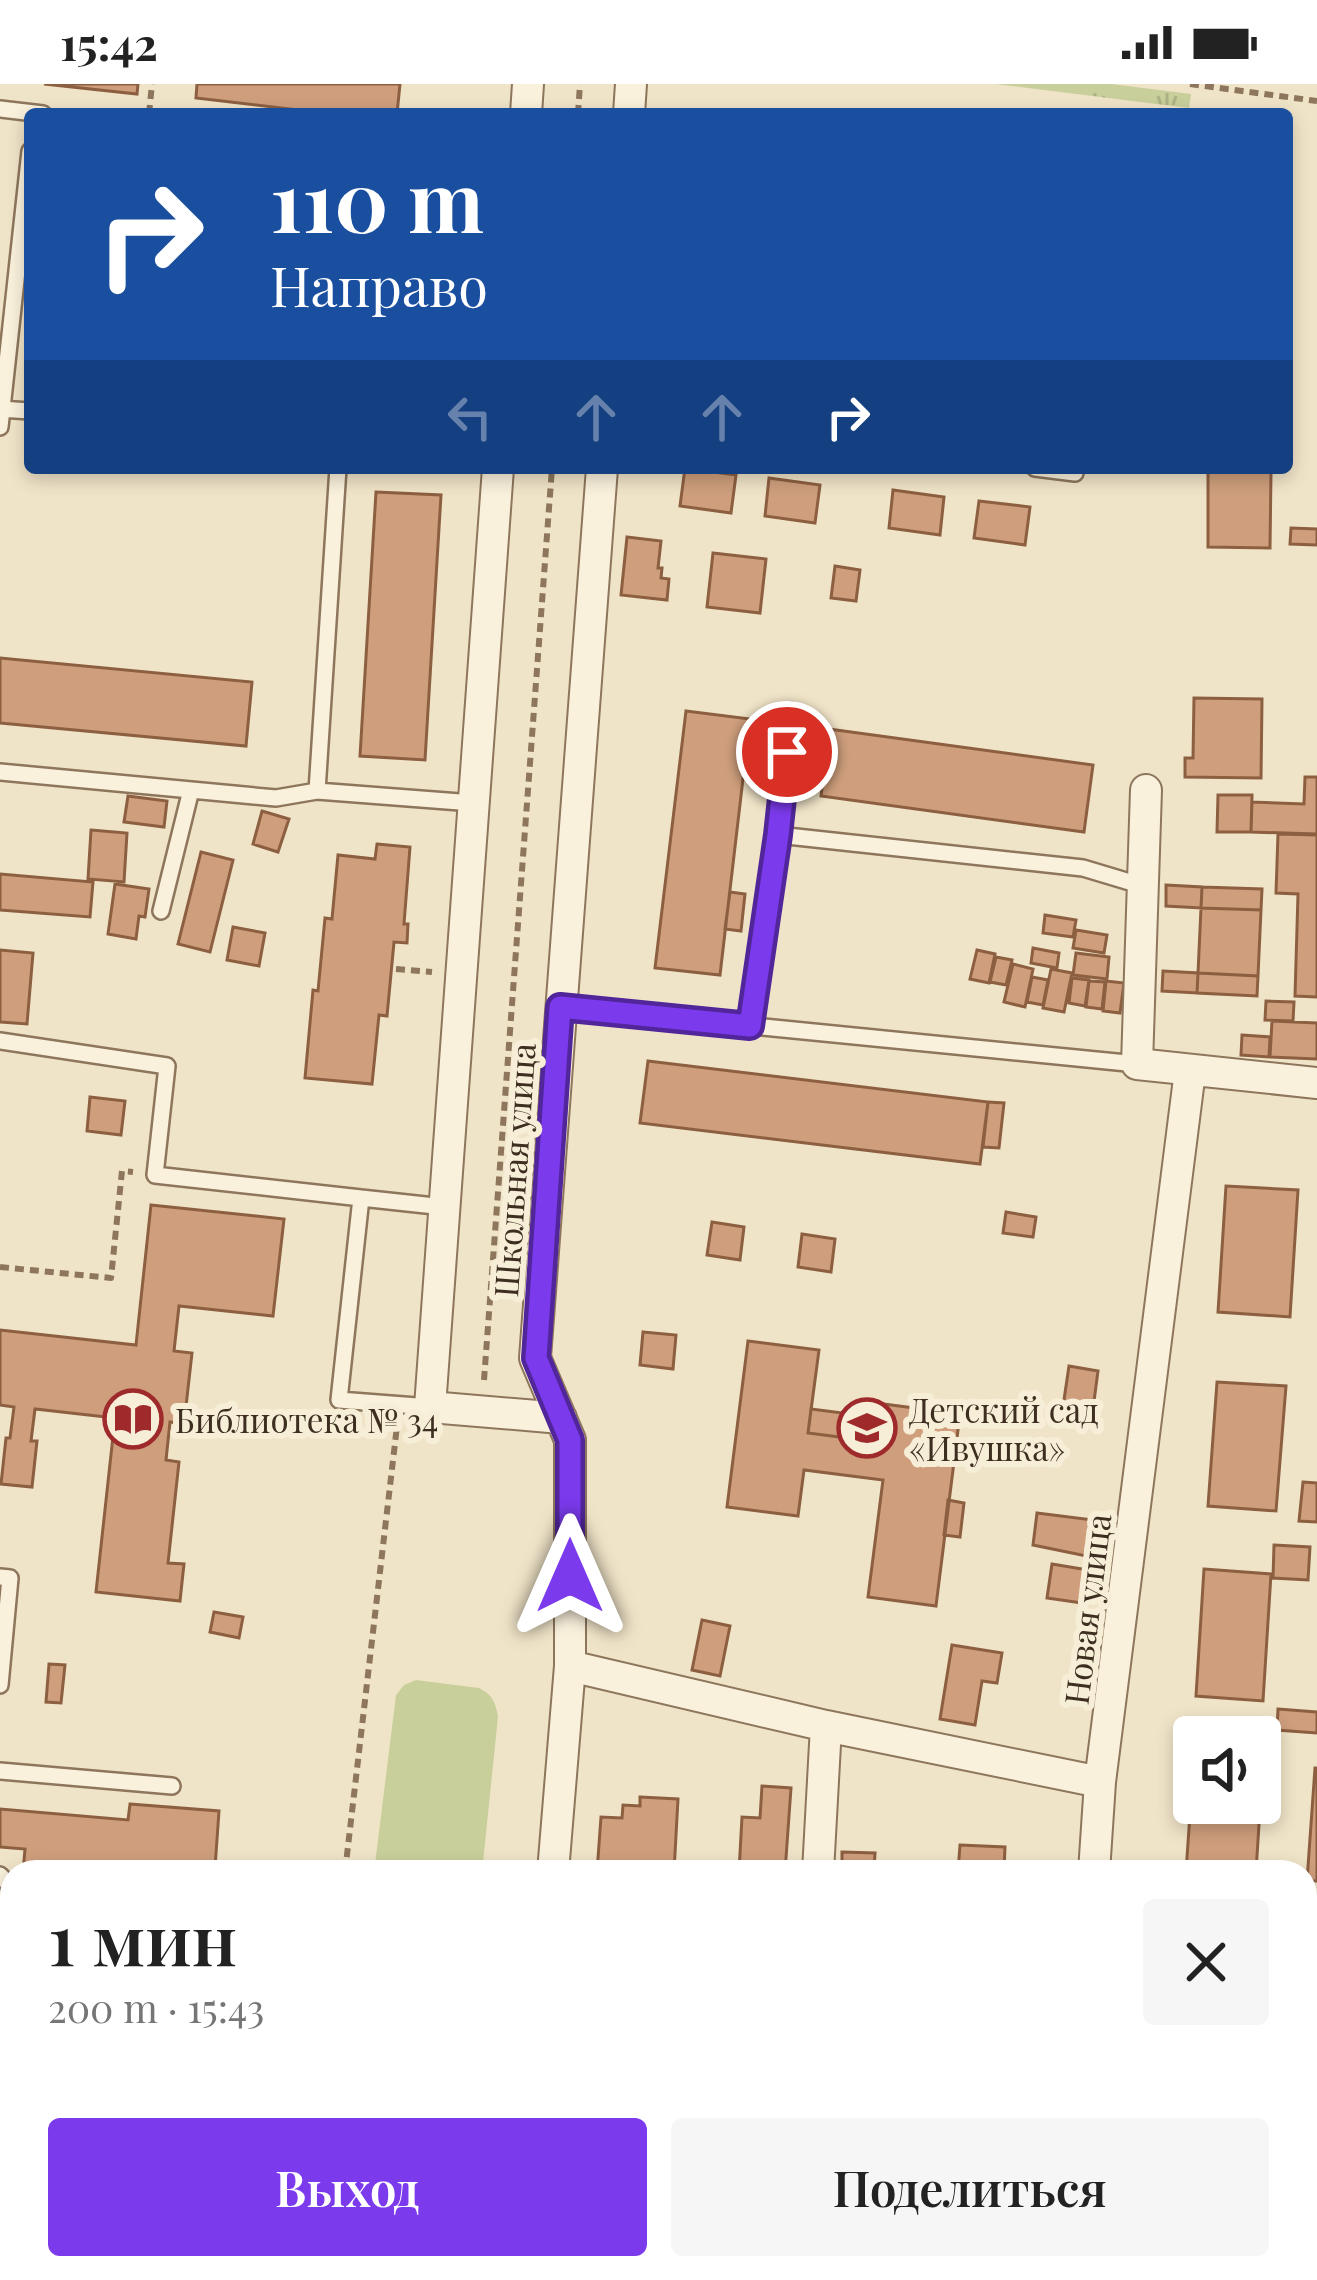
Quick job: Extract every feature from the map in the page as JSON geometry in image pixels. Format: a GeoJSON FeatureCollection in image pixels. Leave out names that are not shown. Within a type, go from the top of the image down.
{"type":"FeatureCollection","features":[{"type":"Feature","properties":{"kind":"street"},"geometry":{"type":"LineString","coordinates":[[498,474],[444,1207],[415,1406],[561,1418]]}},
{"type":"Feature","properties":{"kind":"street","name":"Школьная улица"},"geometry":{"type":"LineString","coordinates":[[554,1860],[570,1666],[570,1440],[536,1358],[602,474]]}},
{"type":"Feature","properties":{"kind":"street"},"geometry":{"type":"LineString","coordinates":[[1146,790],[1137,1064],[1317,1083]]}},
{"type":"Feature","properties":{"kind":"street","name":"Новая улица"},"geometry":{"type":"LineString","coordinates":[[1095,1860],[1100,1782],[1190,1071]]}},
{"type":"Feature","properties":{"kind":"street"},"geometry":{"type":"LineString","coordinates":[[570,1666],[826,1726],[1100,1782]]}},
{"type":"Feature","properties":{"kind":"street"},"geometry":{"type":"LineString","coordinates":[[819,1860],[826,1726]]}},
{"type":"Feature","properties":{"kind":"lane"},"geometry":{"type":"LineString","coordinates":[[1,415],[24,206]]}},
{"type":"Feature","properties":{"kind":"lane"},"geometry":{"type":"LineString","coordinates":[[317,791],[338,474]]}},
{"type":"Feature","properties":{"kind":"lane"},"geometry":{"type":"LineString","coordinates":[[750,1026],[791,711]]}},
{"type":"Feature","properties":{"kind":"lane"},"geometry":{"type":"LineString","coordinates":[[0,772],[276,798],[317,791],[472,803]]}},
{"type":"Feature","properties":{"kind":"lane"},"geometry":{"type":"LineString","coordinates":[[161,911],[190,790]]}},
{"type":"Feature","properties":{"kind":"lane"},"geometry":{"type":"LineString","coordinates":[[778,835],[1083,868],[1143,886]]}},
{"type":"Feature","properties":{"kind":"lane"},"geometry":{"type":"LineString","coordinates":[[560,1007],[1137,1064]]}},
{"type":"Feature","properties":{"kind":"lane"},"geometry":{"type":"LineString","coordinates":[[0,1041],[167,1066],[155,1175],[444,1207]]}},
{"type":"Feature","properties":{"kind":"lane"},"geometry":{"type":"LineString","coordinates":[[361,1198],[339,1400],[415,1406]]}},
{"type":"Feature","properties":{"kind":"lane"},"geometry":{"type":"LineString","coordinates":[[0,1577],[10,1578],[0,1685]]}},
{"type":"Feature","properties":{"kind":"lane"},"geometry":{"type":"LineString","coordinates":[[0,1772],[172,1786]]}},
{"type":"Feature","properties":{"kind":"path"},"geometry":{"type":"LineString","coordinates":[[1190,84],[1317,101]]}},
{"type":"Feature","properties":{"kind":"path"},"geometry":{"type":"LineString","coordinates":[[481,1412],[552,474]]}},
{"type":"Feature","properties":{"kind":"path"},"geometry":{"type":"LineString","coordinates":[[0,1267],[111,1278],[122,1171],[155,1175]]}},
{"type":"Feature","properties":{"kind":"path"},"geometry":{"type":"LineString","coordinates":[[347,1860],[415,1406]]}},
{"type":"Feature","properties":{"kind":"green space"},"geometry":{"type":"Polygon","coordinates":[[[995,84],[1112,84],[1191,94],[1189,108],[995,84]]]}},
{"type":"Feature","properties":{"kind":"green space"},"geometry":{"type":"Polygon","coordinates":[[[416,1680],[479,1688],[496,1707],[483,1860],[375,1860],[396,1695],[416,1680]]]}},
{"type":"Feature","properties":{"kind":"building"},"geometry":{"type":"Polygon","coordinates":[[[44,84],[138,84],[137,94],[44,84]]]}},
{"type":"Feature","properties":{"kind":"building"},"geometry":{"type":"Polygon","coordinates":[[[197,84],[400,84],[398,108],[281,108],[196,98],[197,84]]]}},
{"type":"Feature","properties":{"kind":"building"},"geometry":{"type":"Polygon","coordinates":[[[684,474],[736,475],[731,513],[680,506],[684,474]]]}},
{"type":"Feature","properties":{"kind":"building"},"geometry":{"type":"Polygon","coordinates":[[[1208,474],[1271,474],[1270,548],[1208,547],[1208,474]]]}},
{"type":"Feature","properties":{"kind":"building"},"geometry":{"type":"Polygon","coordinates":[[[769,478],[820,485],[815,523],[765,516],[769,478]]]}},
{"type":"Feature","properties":{"kind":"building"},"geometry":{"type":"Polygon","coordinates":[[[893,490],[944,497],[940,535],[889,528],[893,490]]]}},
{"type":"Feature","properties":{"kind":"building"},"geometry":{"type":"Polygon","coordinates":[[[376,492],[441,495],[425,760],[360,756],[376,492]]]}},
{"type":"Feature","properties":{"kind":"building"},"geometry":{"type":"Polygon","coordinates":[[[979,501],[1030,507],[1025,545],[974,538],[979,501]]]}},
{"type":"Feature","properties":{"kind":"building"},"geometry":{"type":"Polygon","coordinates":[[[1291,528],[1317,529],[1317,545],[1290,544],[1291,528]]]}},
{"type":"Feature","properties":{"kind":"building"},"geometry":{"type":"Polygon","coordinates":[[[627,537],[661,541],[658,568],[662,568],[661,578],[669,579],[667,600],[621,595],[627,537]]]}},
{"type":"Feature","properties":{"kind":"building"},"geometry":{"type":"Polygon","coordinates":[[[713,553],[766,559],[760,613],[707,607],[713,553]]]}},
{"type":"Feature","properties":{"kind":"building"},"geometry":{"type":"Polygon","coordinates":[[[835,566],[860,570],[856,601],[831,598],[835,566]]]}},
{"type":"Feature","properties":{"kind":"building"},"geometry":{"type":"Polygon","coordinates":[[[0,658],[252,682],[246,746],[0,723],[0,658]]]}},
{"type":"Feature","properties":{"kind":"building"},"geometry":{"type":"Polygon","coordinates":[[[1194,698],[1262,699],[1261,778],[1185,777],[1185,758],[1193,758],[1194,698]]]}},
{"type":"Feature","properties":{"kind":"building"},"geometry":{"type":"Polygon","coordinates":[[[686,711],[750,719],[720,975],[655,968],[686,711]]]}},
{"type":"Feature","properties":{"kind":"building"},"geometry":{"type":"Polygon","coordinates":[[[829,729],[1093,765],[1084,832],[821,796],[829,729]]]}},
{"type":"Feature","properties":{"kind":"building"},"geometry":{"type":"Polygon","coordinates":[[[1305,777],[1317,777],[1317,834],[1251,832],[1252,802],[1304,804],[1305,777]]]}},
{"type":"Feature","properties":{"kind":"building"},"geometry":{"type":"Polygon","coordinates":[[[1218,795],[1252,795],[1251,832],[1217,832],[1218,795]]]}},
{"type":"Feature","properties":{"kind":"building"},"geometry":{"type":"Polygon","coordinates":[[[128,796],[167,801],[164,827],[124,822],[128,796]]]}},
{"type":"Feature","properties":{"kind":"building"},"geometry":{"type":"Polygon","coordinates":[[[262,811],[289,819],[278,852],[253,844],[262,811]]]}},
{"type":"Feature","properties":{"kind":"building"},"geometry":{"type":"Polygon","coordinates":[[[91,830],[127,833],[124,882],[88,879],[91,830]]]}},
{"type":"Feature","properties":{"kind":"building"},"geometry":{"type":"Polygon","coordinates":[[[1278,834],[1317,835],[1317,997],[1295,996],[1298,894],[1276,893],[1278,834]]]}},
{"type":"Feature","properties":{"kind":"building"},"geometry":{"type":"Polygon","coordinates":[[[377,844],[410,847],[407,943],[394,942],[387,1016],[379,1015],[372,1084],[305,1078],[313,990],[318,991],[325,918],[332,919],[338,855],[375,859],[377,844]]]}},
{"type":"Feature","properties":{"kind":"building"},"geometry":{"type":"Polygon","coordinates":[[[201,852],[233,860],[210,952],[178,944],[201,852]]]}},
{"type":"Feature","properties":{"kind":"building"},"geometry":{"type":"Polygon","coordinates":[[[0,874],[93,882],[90,917],[0,910],[0,874]]]}},
{"type":"Feature","properties":{"kind":"building"},"geometry":{"type":"Polygon","coordinates":[[[115,884],[149,889],[136,939],[108,934],[115,884]]]}},
{"type":"Feature","properties":{"kind":"building"},"geometry":{"type":"Polygon","coordinates":[[[1166,885],[1202,887],[1201,908],[1166,906],[1166,885]]]}},
{"type":"Feature","properties":{"kind":"building"},"geometry":{"type":"Polygon","coordinates":[[[1202,887],[1262,889],[1261,910],[1201,908],[1202,887]]]}},
{"type":"Feature","properties":{"kind":"building"},"geometry":{"type":"Polygon","coordinates":[[[730,892],[745,894],[741,931],[725,929],[730,892]]]}},
{"type":"Feature","properties":{"kind":"building"},"geometry":{"type":"Polygon","coordinates":[[[1201,908],[1261,910],[1258,976],[1198,973],[1201,908]]]}},
{"type":"Feature","properties":{"kind":"building"},"geometry":{"type":"Polygon","coordinates":[[[1045,915],[1076,920],[1073,937],[1043,933],[1045,915]]]}},
{"type":"Feature","properties":{"kind":"building"},"geometry":{"type":"Polygon","coordinates":[[[233,927],[265,933],[259,966],[227,960],[233,927]]]}},
{"type":"Feature","properties":{"kind":"building"},"geometry":{"type":"Polygon","coordinates":[[[1076,930],[1107,935],[1104,953],[1073,948],[1076,930]]]}},
{"type":"Feature","properties":{"kind":"building"},"geometry":{"type":"Polygon","coordinates":[[[1033,948],[1059,953],[1057,968],[1031,963],[1033,948]]]}},
{"type":"Feature","properties":{"kind":"building"},"geometry":{"type":"Polygon","coordinates":[[[0,950],[33,953],[27,1024],[0,1022],[0,950]]]}},
{"type":"Feature","properties":{"kind":"building"},"geometry":{"type":"Polygon","coordinates":[[[977,950],[995,954],[989,983],[970,979],[977,950]]]}},
{"type":"Feature","properties":{"kind":"building"},"geometry":{"type":"Polygon","coordinates":[[[1076,953],[1109,957],[1107,979],[1073,975],[1076,953]]]}},
{"type":"Feature","properties":{"kind":"building"},"geometry":{"type":"Polygon","coordinates":[[[996,957],[1012,960],[1006,985],[990,982],[996,957]]]}},
{"type":"Feature","properties":{"kind":"building"},"geometry":{"type":"Polygon","coordinates":[[[1013,964],[1033,969],[1025,1007],[1004,1002],[1013,964]]]}},
{"type":"Feature","properties":{"kind":"building"},"geometry":{"type":"Polygon","coordinates":[[[1051,969],[1072,973],[1064,1012],[1043,1008],[1051,969]]]}},
{"type":"Feature","properties":{"kind":"building"},"geometry":{"type":"Polygon","coordinates":[[[1163,971],[1198,973],[1197,993],[1162,991],[1163,971]]]}},
{"type":"Feature","properties":{"kind":"building"},"geometry":{"type":"Polygon","coordinates":[[[1198,973],[1258,976],[1257,996],[1197,993],[1198,973]]]}},
{"type":"Feature","properties":{"kind":"building"},"geometry":{"type":"Polygon","coordinates":[[[1032,977],[1048,980],[1043,1005],[1027,1002],[1032,977]]]}},
{"type":"Feature","properties":{"kind":"building"},"geometry":{"type":"Polygon","coordinates":[[[1072,978],[1089,980],[1085,1006],[1069,1003],[1072,978]]]}},
{"type":"Feature","properties":{"kind":"building"},"geometry":{"type":"Polygon","coordinates":[[[1089,981],[1105,982],[1102,1009],[1086,1007],[1089,981]]]}},
{"type":"Feature","properties":{"kind":"building"},"geometry":{"type":"Polygon","coordinates":[[[1106,981],[1124,983],[1120,1013],[1103,1011],[1106,981]]]}},
{"type":"Feature","properties":{"kind":"building"},"geometry":{"type":"Polygon","coordinates":[[[1266,1001],[1294,1002],[1293,1021],[1265,1020],[1266,1001]]]}},
{"type":"Feature","properties":{"kind":"building"},"geometry":{"type":"Polygon","coordinates":[[[1272,1021],[1317,1023],[1317,1059],[1270,1057],[1272,1021]]]}},
{"type":"Feature","properties":{"kind":"building"},"geometry":{"type":"Polygon","coordinates":[[[1242,1035],[1270,1037],[1269,1057],[1241,1055],[1242,1035]]]}},
{"type":"Feature","properties":{"kind":"building"},"geometry":{"type":"Polygon","coordinates":[[[648,1061],[988,1102],[980,1164],[640,1123],[648,1061]]]}},
{"type":"Feature","properties":{"kind":"building"},"geometry":{"type":"Polygon","coordinates":[[[90,1097],[125,1101],[121,1135],[87,1131],[90,1097]]]}},
{"type":"Feature","properties":{"kind":"building"},"geometry":{"type":"Polygon","coordinates":[[[988,1102],[1004,1103],[999,1148],[983,1147],[988,1102]]]}},
{"type":"Feature","properties":{"kind":"building"},"geometry":{"type":"Polygon","coordinates":[[[1226,1186],[1298,1190],[1290,1317],[1218,1312],[1226,1186]]]}},
{"type":"Feature","properties":{"kind":"building"},"geometry":{"type":"Polygon","coordinates":[[[151,1205],[284,1219],[273,1316],[179,1306],[174,1351],[192,1353],[184,1424],[170,1422],[166,1460],[179,1462],[168,1563],[184,1564],[180,1601],[96,1592],[115,1418],[35,1409],[32,1487],[1,1484],[14,1407],[0,1405],[0,1330],[136,1345],[151,1205]]]}},
{"type":"Feature","properties":{"kind":"building"},"geometry":{"type":"Polygon","coordinates":[[[1006,1212],[1036,1217],[1033,1237],[1003,1233],[1006,1212]]]}},
{"type":"Feature","properties":{"kind":"building"},"geometry":{"type":"Polygon","coordinates":[[[712,1222],[744,1227],[740,1260],[707,1255],[712,1222]]]}},
{"type":"Feature","properties":{"kind":"building"},"geometry":{"type":"Polygon","coordinates":[[[802,1234],[835,1239],[831,1272],[798,1267],[802,1234]]]}},
{"type":"Feature","properties":{"kind":"building"},"geometry":{"type":"Polygon","coordinates":[[[643,1332],[676,1335],[673,1369],[640,1365],[643,1332]]]}},
{"type":"Feature","properties":{"kind":"building"},"geometry":{"type":"Polygon","coordinates":[[[748,1341],[819,1350],[808,1433],[871,1441],[876,1403],[960,1414],[936,1606],[868,1597],[883,1480],[804,1470],[798,1516],[727,1507],[748,1341]]]}},
{"type":"Feature","properties":{"kind":"building"},"geometry":{"type":"Polygon","coordinates":[[[1069,1366],[1098,1371],[1091,1424],[1061,1420],[1069,1366]]]}},
{"type":"Feature","properties":{"kind":"building"},"geometry":{"type":"Polygon","coordinates":[[[1217,1382],[1286,1386],[1276,1511],[1208,1506],[1217,1382]]]}},
{"type":"Feature","properties":{"kind":"building"},"geometry":{"type":"Polygon","coordinates":[[[811,1409],[874,1417],[871,1441],[808,1433],[811,1409]]]}},
{"type":"Feature","properties":{"kind":"building"},"geometry":{"type":"Polygon","coordinates":[[[1303,1482],[1317,1483],[1317,1522],[1299,1521],[1303,1482]]]}},
{"type":"Feature","properties":{"kind":"building"},"geometry":{"type":"Polygon","coordinates":[[[948,1500],[964,1503],[960,1537],[944,1535],[948,1500]]]}},
{"type":"Feature","properties":{"kind":"building"},"geometry":{"type":"Polygon","coordinates":[[[1037,1513],[1101,1521],[1096,1558],[1033,1545],[1037,1513]]]}},
{"type":"Feature","properties":{"kind":"building"},"geometry":{"type":"Polygon","coordinates":[[[1274,1545],[1310,1547],[1308,1580],[1273,1578],[1274,1545]]]}},
{"type":"Feature","properties":{"kind":"building"},"geometry":{"type":"Polygon","coordinates":[[[1052,1564],[1094,1571],[1089,1604],[1047,1598],[1052,1564]]]}},
{"type":"Feature","properties":{"kind":"building"},"geometry":{"type":"Polygon","coordinates":[[[1204,1569],[1271,1574],[1263,1701],[1196,1696],[1204,1569]]]}},
{"type":"Feature","properties":{"kind":"building"},"geometry":{"type":"Polygon","coordinates":[[[214,1612],[243,1617],[239,1638],[210,1632],[214,1612]]]}},
{"type":"Feature","properties":{"kind":"building"},"geometry":{"type":"Polygon","coordinates":[[[702,1620],[730,1626],[720,1676],[692,1670],[702,1620]]]}},
{"type":"Feature","properties":{"kind":"building"},"geometry":{"type":"Polygon","coordinates":[[[952,1645],[1002,1653],[997,1683],[982,1681],[975,1725],[940,1719],[952,1645]]]}},
{"type":"Feature","properties":{"kind":"building"},"geometry":{"type":"Polygon","coordinates":[[[49,1664],[65,1665],[61,1703],[46,1702],[49,1664]]]}},
{"type":"Feature","properties":{"kind":"building"},"geometry":{"type":"Polygon","coordinates":[[[1278,1709],[1317,1712],[1317,1733],[1281,1730],[1278,1709]]]}},
{"type":"Feature","properties":{"kind":"building"},"geometry":{"type":"Polygon","coordinates":[[[1315,1768],[1317,1768],[1317,1860],[1308,1860],[1315,1768]]]}},
{"type":"Feature","properties":{"kind":"building"},"geometry":{"type":"Polygon","coordinates":[[[762,1786],[791,1788],[786,1860],[740,1860],[742,1817],[760,1818],[762,1786]]]}},
{"type":"Feature","properties":{"kind":"building"},"geometry":{"type":"Polygon","coordinates":[[[640,1797],[678,1799],[675,1860],[598,1860],[601,1817],[622,1818],[623,1805],[640,1806],[640,1797]]]}},
{"type":"Feature","properties":{"kind":"building"},"geometry":{"type":"Polygon","coordinates":[[[130,1804],[219,1811],[216,1860],[24,1860],[25,1849],[0,1847],[0,1809],[128,1820],[130,1804]]]}},
{"type":"Feature","properties":{"kind":"building"},"geometry":{"type":"Polygon","coordinates":[[[1189,1824],[1259,1824],[1257,1860],[1187,1860],[1189,1824]]]}},
{"type":"Feature","properties":{"kind":"building"},"geometry":{"type":"Polygon","coordinates":[[[960,1845],[1005,1847],[1004,1860],[959,1860],[960,1845]]]}},
{"type":"Feature","properties":{"kind":"building"},"geometry":{"type":"Polygon","coordinates":[[[842,1852],[875,1853],[875,1860],[842,1860],[842,1852]]]}},
{"type":"Feature","properties":{"kind":"place","name":"Библиотека № 34"},"geometry":{"type":"Point","coordinates":[133,1419]}},
{"type":"Feature","properties":{"kind":"place","name":"Детский сад «Ивушка»"},"geometry":{"type":"Point","coordinates":[867,1428]}},
{"type":"Feature","properties":{"kind":"route"},"geometry":{"type":"LineString","coordinates":[[570,1576],[570,1440],[536,1358],[560,1007],[750,1026],[787,752]]}}]}
